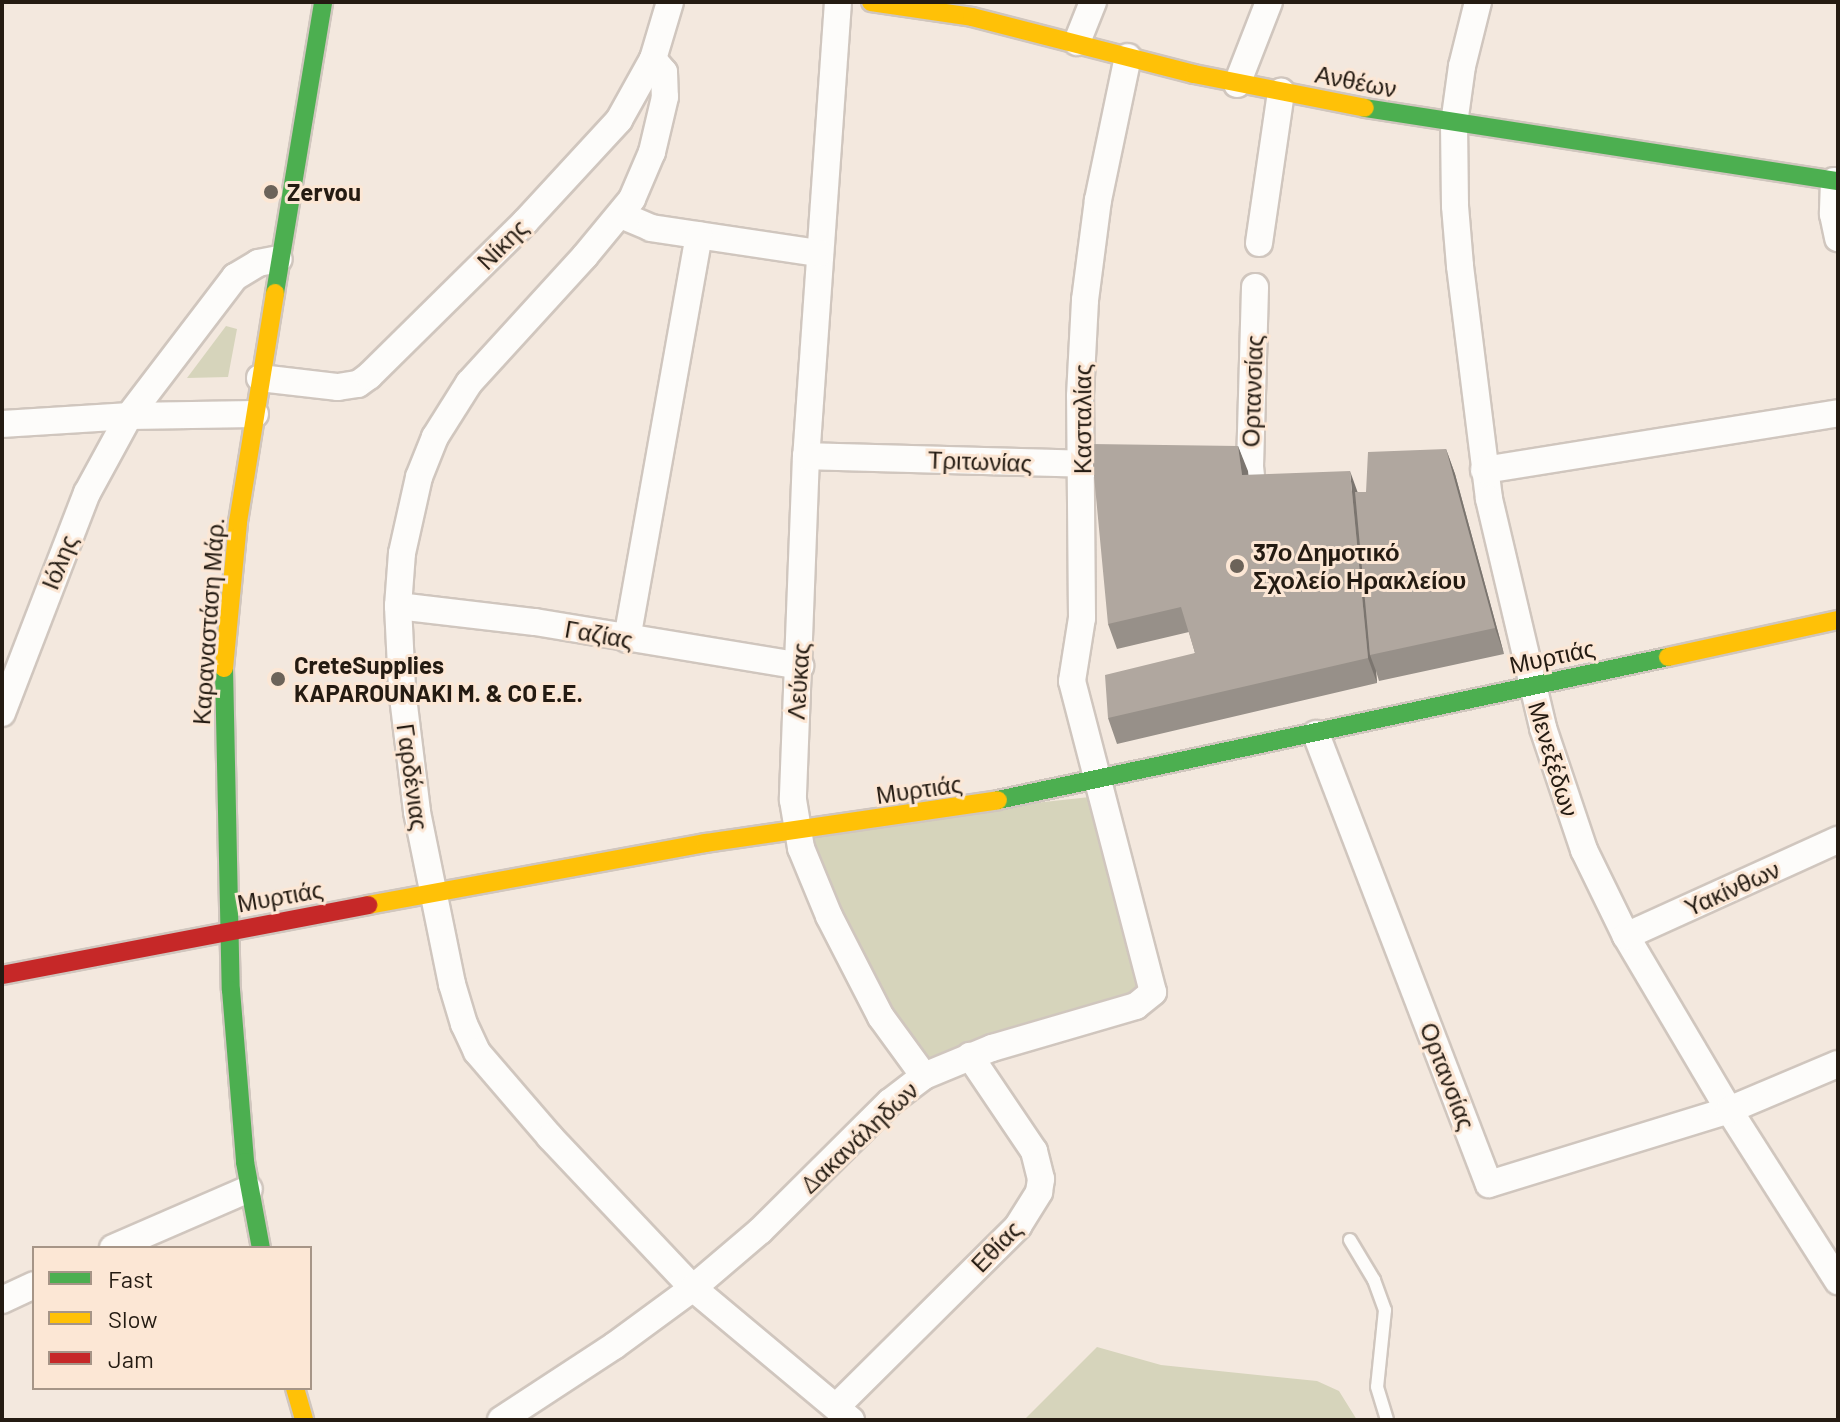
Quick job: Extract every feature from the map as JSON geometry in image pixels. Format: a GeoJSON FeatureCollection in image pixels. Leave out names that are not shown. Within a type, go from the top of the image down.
{"type":"FeatureCollection","features":[{"type":"Feature","properties":{"kind":"street","name":"Καραναστάση Μάρ."},"geometry":{"type":"LineString","coordinates":[[261,1246],[241,1127],[229,930],[224,666],[233,564],[260,378],[323,2]]}},
{"type":"Feature","properties":{"kind":"street","name":"Νίκης"},"geometry":{"type":"LineString","coordinates":[[260,378],[338,387],[358,384],[369,376],[525,222],[610,130],[634,98],[653,59],[670,2]]}},
{"type":"Feature","properties":{"kind":"street","name":"Λεύκας"},"geometry":{"type":"LineString","coordinates":[[838,2],[806,456],[800,666],[792,771],[796,829],[807,865],[845,948],[881,1017],[924,1076]]}},
{"type":"Feature","properties":{"kind":"street","name":"Ανθέων"},"geometry":{"type":"LineString","coordinates":[[871,2],[972,17],[1237,84],[1454,124],[1836,181]]}},
{"type":"Feature","properties":{"kind":"street"},"geometry":{"type":"LineString","coordinates":[[1077,42],[1093,2]]}},
{"type":"Feature","properties":{"kind":"street"},"geometry":{"type":"LineString","coordinates":[[1237,84],[1269,2]]}},
{"type":"Feature","properties":{"kind":"street","name":"Μενεξέδων"},"geometry":{"type":"LineString","coordinates":[[1478,2],[1462,66],[1454,124],[1456,221],[1484,470],[1532,684],[1572,817],[1597,880],[1626,936],[1729,1110],[1838,1281]]}},
{"type":"Feature","properties":{"kind":"street","name":"Κασταλίας"},"geometry":{"type":"LineString","coordinates":[[1099,780],[1072,681],[1082,618],[1080,396],[1085,300],[1098,200],[1128,57]]}},
{"type":"Feature","properties":{"kind":"street","name":"Γαρδένιας"},"geometry":{"type":"LineString","coordinates":[[653,59],[664,72],[665,97],[652,152],[639,185],[621,215],[501,344],[447,415],[425,460],[413,497],[402,553],[398,606],[409,749],[432,892],[458,1007],[477,1052],[532,1117],[698,1292],[844,1414]]}},
{"type":"Feature","properties":{"kind":"street"},"geometry":{"type":"LineString","coordinates":[[1259,243],[1281,92]]}},
{"type":"Feature","properties":{"kind":"street"},"geometry":{"type":"LineString","coordinates":[[1836,181],[1833,214],[1838,238]]}},
{"type":"Feature","properties":{"kind":"street"},"geometry":{"type":"LineString","coordinates":[[621,215],[651,228],[819,253]]}},
{"type":"Feature","properties":{"kind":"street"},"geometry":{"type":"LineString","coordinates":[[627,639],[699,235]]}},
{"type":"Feature","properties":{"kind":"street","name":"Ιόλης"},"geometry":{"type":"LineString","coordinates":[[4,700],[87,493],[129,416],[235,277],[258,263],[279,259]]}},
{"type":"Feature","properties":{"kind":"street","name":"Ορτανσίας"},"geometry":{"type":"LineString","coordinates":[[1253,495],[1250,467],[1255,287]]}},
{"type":"Feature","properties":{"kind":"street"},"geometry":{"type":"LineString","coordinates":[[1484,470],[1838,413]]}},
{"type":"Feature","properties":{"kind":"street"},"geometry":{"type":"LineString","coordinates":[[2,424],[129,416],[255,414]]}},
{"type":"Feature","properties":{"kind":"street","name":"Τριτωνίας"},"geometry":{"type":"LineString","coordinates":[[806,456],[1128,465]]}},
{"type":"Feature","properties":{"kind":"street"},"geometry":{"type":"LineString","coordinates":[[1220,467],[1250,467]]}},
{"type":"Feature","properties":{"kind":"street","name":"Γαζίας"},"geometry":{"type":"LineString","coordinates":[[398,606],[535,622],[800,666]]}},
{"type":"Feature","properties":{"kind":"street","name":"Μυρτιάς"},"geometry":{"type":"LineString","coordinates":[[2,975],[432,892],[796,829],[976,805],[1838,620]]}},
{"type":"Feature","properties":{"kind":"street","name":"Ορτανσίας"},"geometry":{"type":"LineString","coordinates":[[1316,734],[1489,1184],[1729,1110]]}},
{"type":"Feature","properties":{"kind":"street","name":"Δακανάληδων"},"geometry":{"type":"LineString","coordinates":[[501,1420],[698,1292],[890,1102],[924,1076],[970,1056],[1136,1006],[1153,992],[1099,780]]}},
{"type":"Feature","properties":{"kind":"street","name":"Υακίνθων"},"geometry":{"type":"LineString","coordinates":[[1626,936],[1838,840]]}},
{"type":"Feature","properties":{"kind":"street","name":"Εθίας"},"geometry":{"type":"LineString","coordinates":[[844,1414],[1018,1226],[1039,1192],[1041,1179],[1034,1151],[970,1056]]}},
{"type":"Feature","properties":{"kind":"street"},"geometry":{"type":"LineString","coordinates":[[1729,1110],[1838,1064]]}},
{"type":"Feature","properties":{"kind":"street"},"geometry":{"type":"LineString","coordinates":[[118,1246],[249,1189]]}},
{"type":"Feature","properties":{"kind":"street"},"geometry":{"type":"LineString","coordinates":[[2,1300],[32,1286]]}},
{"type":"Feature","properties":{"kind":"street"},"geometry":{"type":"LineString","coordinates":[[296,1390],[304,1420]]}},
{"type":"Feature","properties":{"kind":"lane"},"geometry":{"type":"LineString","coordinates":[[1350,1240],[1374,1280],[1385,1310],[1386,1327],[1377,1387],[1387,1420]]}},
{"type":"Feature","properties":{"kind":"shaded area"},"geometry":{"type":"Polygon","coordinates":[[[226,326],[237,329],[228,377],[187,378],[226,326]]]}},
{"type":"Feature","properties":{"kind":"shaded area"},"geometry":{"type":"Polygon","coordinates":[[[1090,797],[1150,996],[924,1076],[796,829],[1090,797]]]}},
{"type":"Feature","properties":{"kind":"shaded area"},"geometry":{"type":"Polygon","coordinates":[[[1097,1347],[1161,1365],[1317,1381],[1339,1391],[1357,1420],[1025,1419],[1097,1347]]]}},
{"type":"Feature","properties":{"kind":"building","name":"37ο Δημοτικό Σχολείο Ηρακλείου"},"geometry":{"type":"Polygon","coordinates":[[[1091,444],[1238,446],[1242,475],[1350,471],[1368,658],[1108,718],[1105,675],[1195,653],[1181,607],[1108,624],[1091,444]]]}},
{"type":"Feature","properties":{"kind":"building"},"geometry":{"type":"Polygon","coordinates":[[[1446,449],[1495,628],[1370,655],[1355,492],[1366,492],[1368,452],[1446,449]]]}},
{"type":"Feature","properties":{"kind":"traffic: fast"},"geometry":{"type":"LineString","coordinates":[[275,293],[323,2]]}},
{"type":"Feature","properties":{"kind":"traffic: fast"},"geometry":{"type":"LineString","coordinates":[[1365,108],[1838,181]]}},
{"type":"Feature","properties":{"kind":"traffic: fast"},"geometry":{"type":"LineString","coordinates":[[998,800],[1668,657]]}},
{"type":"Feature","properties":{"kind":"traffic: fast"},"geometry":{"type":"LineString","coordinates":[[224,668],[231,990],[245,1162],[261,1246]]}},
{"type":"Feature","properties":{"kind":"traffic: slow"},"geometry":{"type":"LineString","coordinates":[[871,2],[972,17],[1194,74],[1365,108]]}},
{"type":"Feature","properties":{"kind":"traffic: slow"},"geometry":{"type":"LineString","coordinates":[[224,668],[238,522],[275,293]]}},
{"type":"Feature","properties":{"kind":"traffic: slow"},"geometry":{"type":"LineString","coordinates":[[1668,657],[1838,620]]}},
{"type":"Feature","properties":{"kind":"traffic: slow"},"geometry":{"type":"LineString","coordinates":[[368,905],[705,843],[998,800]]}},
{"type":"Feature","properties":{"kind":"traffic: slow"},"geometry":{"type":"LineString","coordinates":[[296,1390],[304,1420]]}},
{"type":"Feature","properties":{"kind":"traffic: jam"},"geometry":{"type":"LineString","coordinates":[[2,975],[368,905]]}},
{"type":"Feature","properties":{"kind":"place","name":"Zervou"},"geometry":{"type":"Point","coordinates":[271,192]}},
{"type":"Feature","properties":{"kind":"place","name":"37ο Δημοτικό Σχολείο Ηρακλείου"},"geometry":{"type":"Point","coordinates":[1237,566]}},
{"type":"Feature","properties":{"kind":"place","name":"CreteSupplies KAPAROUNAKI M. & CO E.E."},"geometry":{"type":"Point","coordinates":[278,679]}}]}
